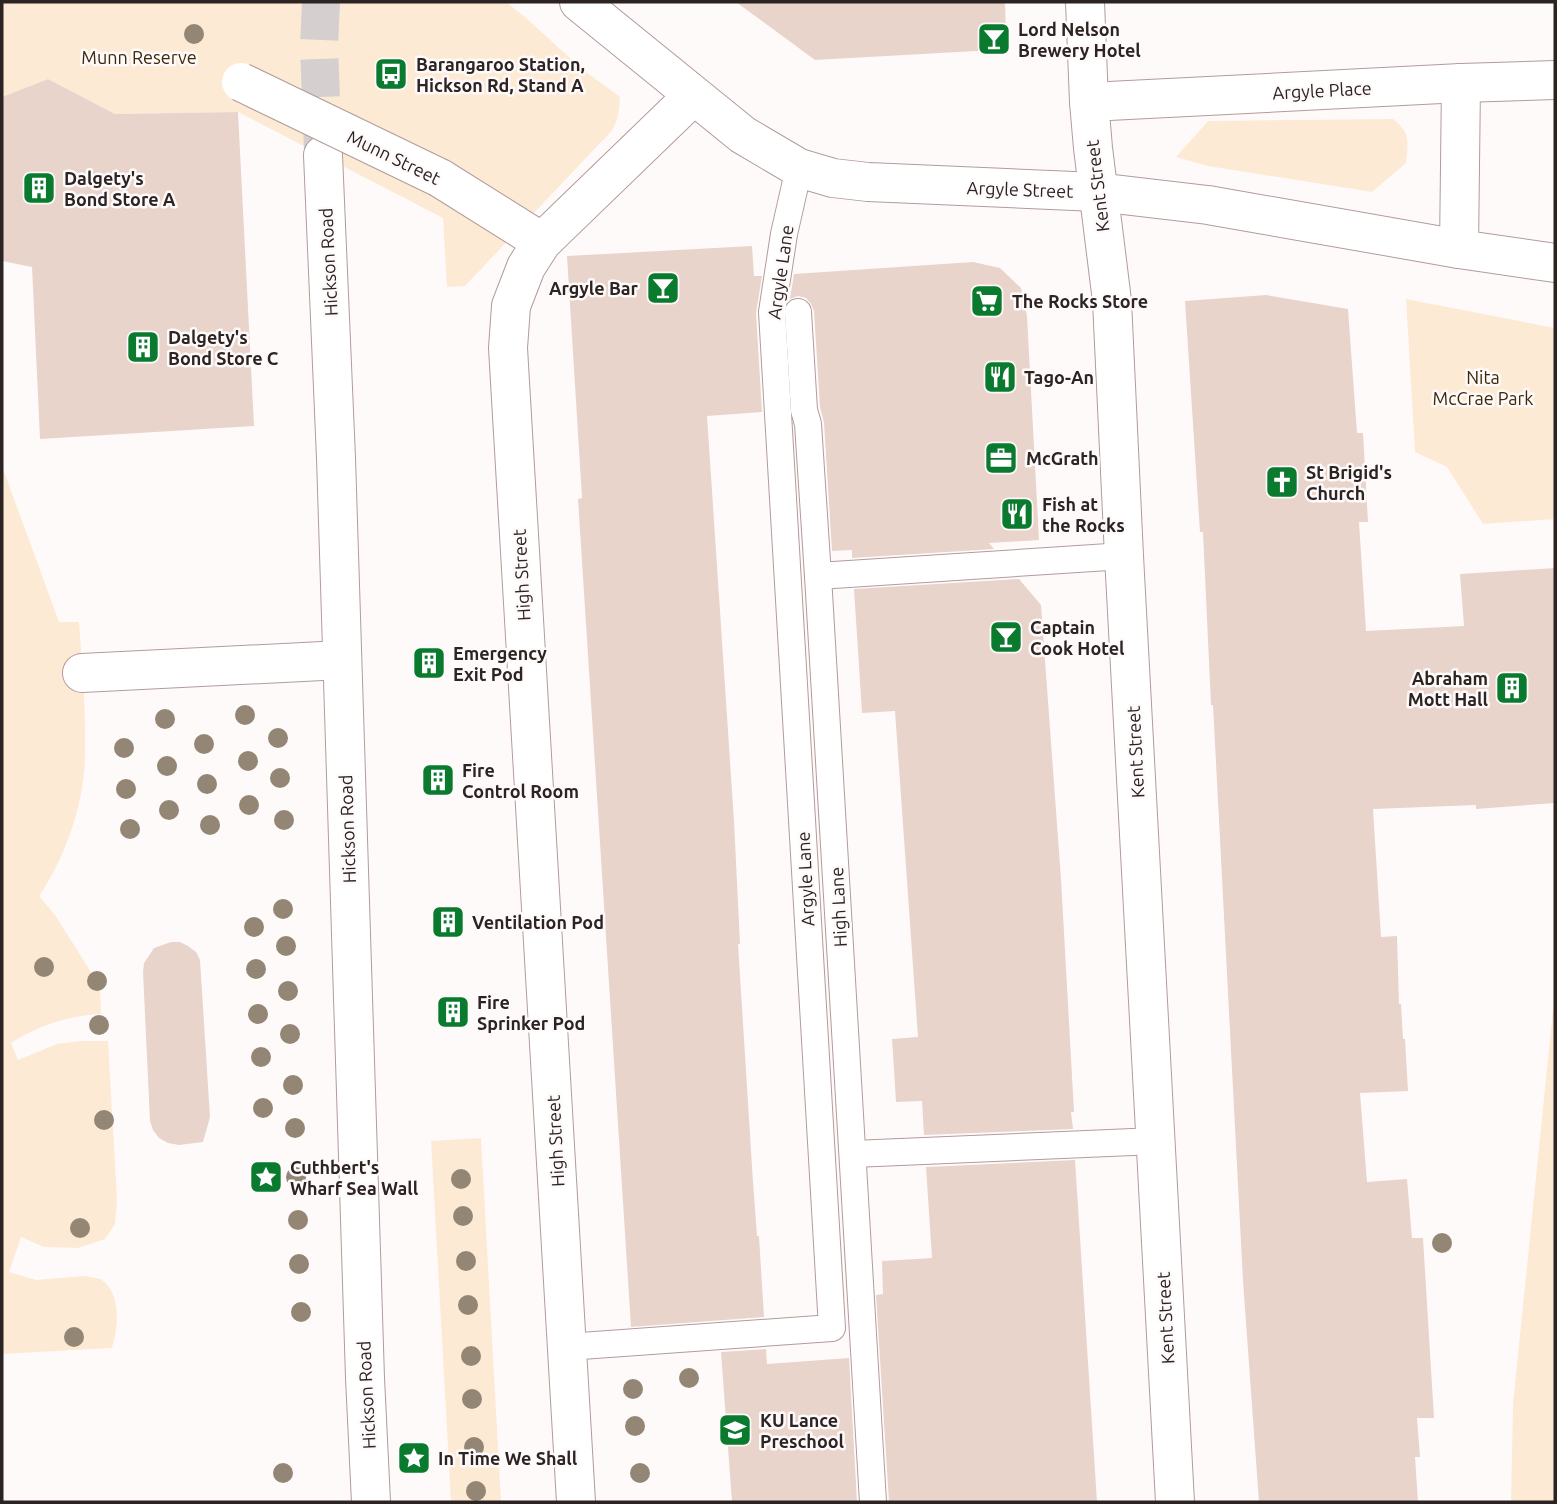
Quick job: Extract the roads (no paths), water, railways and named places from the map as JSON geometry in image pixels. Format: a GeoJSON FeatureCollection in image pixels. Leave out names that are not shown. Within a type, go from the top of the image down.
{"type":"FeatureCollection","features":[{"type":"Feature","properties":{"kind":"street","name":"Argyle Street"},"geometry":{"type":"LineString","coordinates":[[579,2],[743,135],[799,168],[868,182],[1097,192],[1208,205],[1555,263]]}},
{"type":"Feature","properties":{"kind":"street","name":"Kent Street"},"geometry":{"type":"LineString","coordinates":[[1085,2],[1088,102],[1112,301],[1175,1502]]}},
{"type":"Feature","properties":{"kind":"street","name":"Argyle Place"},"geometry":{"type":"LineString","coordinates":[[1088,102],[1555,80]]}},
{"type":"Feature","properties":{"kind":"street","name":"Munn Street"},"geometry":{"type":"LineString","coordinates":[[241,82],[440,178],[542,242]]}},
{"type":"Feature","properties":{"kind":"street"},"geometry":{"type":"LineString","coordinates":[[1459,249],[1461,83]]}},
{"type":"Feature","properties":{"kind":"street","name":"High Street"},"geometry":{"type":"LineString","coordinates":[[576,1502],[508,348],[511,306],[526,267],[542,242],[693,96]]}},
{"type":"Feature","properties":{"kind":"street","name":"Hickson Road"},"geometry":{"type":"LineString","coordinates":[[323,155],[371,1502]]}},
{"type":"Feature","properties":{"kind":"street"},"geometry":{"type":"LineString","coordinates":[[82,673],[342,660]]}},
{"type":"Feature","properties":{"kind":"lane","name":"Argyle Lane"},"geometry":{"type":"LineString","coordinates":[[567,1347],[832,1328],[772,312],[784,234],[799,168]]}},
{"type":"Feature","properties":{"kind":"lane","name":"High Lane"},"geometry":{"type":"LineString","coordinates":[[798,312],[818,576],[873,1502]]}},
{"type":"Feature","properties":{"kind":"lane"},"geometry":{"type":"LineString","coordinates":[[818,576],[1124,556]]}},
{"type":"Feature","properties":{"kind":"lane"},"geometry":{"type":"LineString","coordinates":[[853,1154],[1156,1141]]}},
{"type":"Feature","properties":{"kind":"tunnel"},"geometry":{"type":"LineString","coordinates":[[321,2],[319,47],[323,150]]}},
{"type":"Feature","properties":{"kind":"place","name":"Lord Nelson Brewery Hotel"},"geometry":{"type":"Point","coordinates":[994,39]}},
{"type":"Feature","properties":{"kind":"place","name":"Barangaroo Station, Hickson Rd, Stand A"},"geometry":{"type":"Point","coordinates":[391,74]}},
{"type":"Feature","properties":{"kind":"place","name":"Dalgety's Bond Store A"},"geometry":{"type":"Point","coordinates":[39,188]}},
{"type":"Feature","properties":{"kind":"place","name":"Argyle Bar"},"geometry":{"type":"Point","coordinates":[663,288]}},
{"type":"Feature","properties":{"kind":"place","name":"The Rocks Store"},"geometry":{"type":"Point","coordinates":[987,301]}},
{"type":"Feature","properties":{"kind":"place","name":"Dalgety's Bond Store C"},"geometry":{"type":"Point","coordinates":[143,347]}},
{"type":"Feature","properties":{"kind":"place","name":"Tago-An"},"geometry":{"type":"Point","coordinates":[1000,377]}},
{"type":"Feature","properties":{"kind":"place","name":"McGrath"},"geometry":{"type":"Point","coordinates":[1001,458]}},
{"type":"Feature","properties":{"kind":"place","name":"St Brigid's Church"},"geometry":{"type":"Point","coordinates":[1282,482]}},
{"type":"Feature","properties":{"kind":"place","name":"Fish at the Rocks"},"geometry":{"type":"Point","coordinates":[1017,514]}},
{"type":"Feature","properties":{"kind":"place","name":"Captain Cook Hotel"},"geometry":{"type":"Point","coordinates":[1006,637]}},
{"type":"Feature","properties":{"kind":"place","name":"Emergency Exit Pod"},"geometry":{"type":"Point","coordinates":[429,663]}},
{"type":"Feature","properties":{"kind":"place","name":"Abraham Mott Hall"},"geometry":{"type":"Point","coordinates":[1512,688]}},
{"type":"Feature","properties":{"kind":"place","name":"Fire Control Room"},"geometry":{"type":"Point","coordinates":[438,780]}},
{"type":"Feature","properties":{"kind":"place","name":"Ventilation Pod"},"geometry":{"type":"Point","coordinates":[448,922]}},
{"type":"Feature","properties":{"kind":"place","name":"Fire Sprinker Pod"},"geometry":{"type":"Point","coordinates":[453,1012]}},
{"type":"Feature","properties":{"kind":"place","name":"Cuthbert's Wharf Sea Wall"},"geometry":{"type":"Point","coordinates":[266,1177]}},
{"type":"Feature","properties":{"kind":"place","name":"KU Lance Preschool"},"geometry":{"type":"Point","coordinates":[735,1430]}},
{"type":"Feature","properties":{"kind":"place","name":"In Time We Shall"},"geometry":{"type":"Point","coordinates":[414,1458]}},
{"type":"Feature","properties":{"kind":"park label","name":"Munn Reserve"},"geometry":{"type":"Point","coordinates":[139,57]}},
{"type":"Feature","properties":{"kind":"park label","name":"Nita McCrae Park"},"geometry":{"type":"Point","coordinates":[1483,387]}}]}
